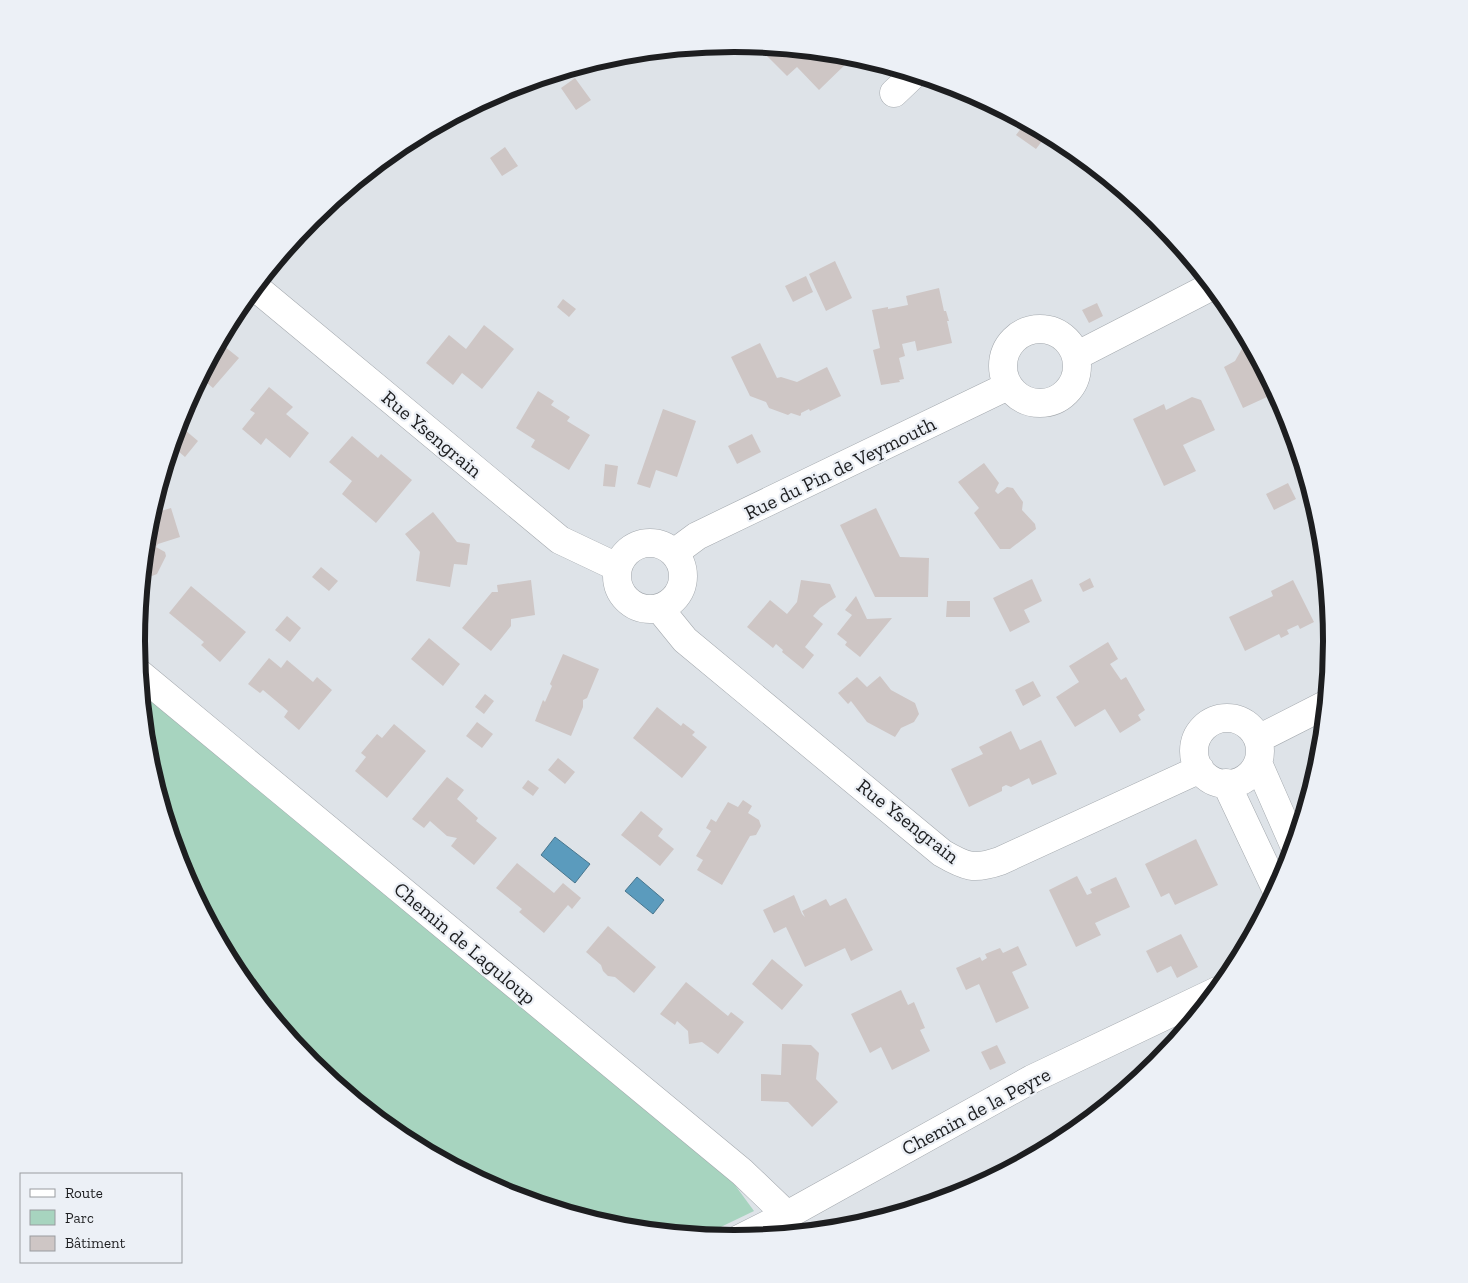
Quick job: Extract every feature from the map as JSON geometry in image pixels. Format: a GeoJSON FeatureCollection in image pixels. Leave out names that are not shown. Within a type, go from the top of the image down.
{"type":"FeatureCollection","features":[{"type":"Feature","properties":{"kind":"street"},"geometry":{"type":"LineString","coordinates":[[894,93],[908,80]]}},
{"type":"Feature","properties":{"kind":"street"},"geometry":{"type":"LineString","coordinates":[[1076,356],[1206,289]]}},
{"type":"Feature","properties":{"kind":"street","name":"Rue Ysengrain"},"geometry":{"type":"LineString","coordinates":[[261,292],[560,540],[617,567]]}},
{"type":"Feature","properties":{"kind":"street"},"geometry":{"type":"LineString","coordinates":[[1040,328],[1056,332],[1068,342],[1076,356],[1077,368],[1075,379],[1069,389],[1060,397],[1047,402],[1032,402],[1019,397],[1008,386],[1002,371],[1004,355],[1011,341],[1024,331],[1040,328]]}},
{"type":"Feature","properties":{"kind":"street","name":"Rue du Pin de Veymouth"},"geometry":{"type":"LineString","coordinates":[[674,553],[697,536],[1008,386]]}},
{"type":"Feature","properties":{"kind":"street"},"geometry":{"type":"LineString","coordinates":[[656,543],[674,553],[682,568],[682,585],[677,595],[669,603],[659,608],[639,608],[623,596],[618,587],[617,567],[628,550],[637,545],[656,543]]}},
{"type":"Feature","properties":{"kind":"street","name":"Rue Ysengrain"},"geometry":{"type":"LineString","coordinates":[[659,608],[685,640],[942,853],[968,866],[985,866],[1000,861],[1200,769]]}},
{"type":"Feature","properties":{"kind":"street","name":"Chemin de Laguloup"},"geometry":{"type":"LineString","coordinates":[[146,679],[735,1166],[787,1215]]}},
{"type":"Feature","properties":{"kind":"street"},"geometry":{"type":"LineString","coordinates":[[1290,835],[1258,751],[1253,730],[1245,723],[1236,719],[1225,718],[1207,725],[1200,732],[1196,741],[1194,751],[1200,769],[1216,781],[1236,782],[1253,772],[1258,751],[1319,710]]}},
{"type":"Feature","properties":{"kind":"street"},"geometry":{"type":"LineString","coordinates":[[1226,783],[1272,880]]}},
{"type":"Feature","properties":{"kind":"street","name":"Chemin de la Peyre"},"geometry":{"type":"LineString","coordinates":[[758,1229],[1032,1079],[1203,998]]}},
{"type":"Feature","properties":{"kind":"green space"},"geometry":{"type":"Polygon","coordinates":[[[147,693],[732,1181],[754,1211],[715,1230],[657,1225],[619,1219],[582,1210],[509,1186],[473,1170],[439,1152],[375,1109],[318,1058],[291,1030],[244,969],[224,936],[190,867],[176,831],[156,756],[147,693]]]}},
{"type":"Feature","properties":{"kind":"water"},"geometry":{"type":"Polygon","coordinates":[[[555,837],[590,864],[575,883],[541,855],[555,837]]]}},
{"type":"Feature","properties":{"kind":"water"},"geometry":{"type":"Polygon","coordinates":[[[637,877],[664,900],[653,914],[625,891],[637,877]]]}},
{"type":"Feature","properties":{"kind":"building"},"geometry":{"type":"Polygon","coordinates":[[[765,54],[846,64],[819,90],[797,67],[787,76],[765,54]]]}},
{"type":"Feature","properties":{"kind":"building"},"geometry":{"type":"Polygon","coordinates":[[[575,78],[591,100],[576,110],[561,88],[575,78]]]}},
{"type":"Feature","properties":{"kind":"building"},"geometry":{"type":"Polygon","coordinates":[[[1022,127],[1043,140],[1036,149],[1016,135],[1022,127]]]}},
{"type":"Feature","properties":{"kind":"building"},"geometry":{"type":"Polygon","coordinates":[[[505,147],[518,166],[502,176],[490,158],[505,147]]]}},
{"type":"Feature","properties":{"kind":"building"},"geometry":{"type":"Polygon","coordinates":[[[835,261],[852,298],[826,311],[809,274],[835,261]]]}},
{"type":"Feature","properties":{"kind":"building"},"geometry":{"type":"Polygon","coordinates":[[[806,276],[813,292],[793,302],[785,286],[806,276]]]}},
{"type":"Feature","properties":{"kind":"building"},"geometry":{"type":"Polygon","coordinates":[[[939,288],[944,311],[946,311],[949,321],[947,321],[952,343],[917,351],[915,341],[902,344],[905,356],[899,358],[904,379],[899,380],[900,382],[881,385],[873,350],[880,348],[872,310],[908,305],[906,296],[939,288]]]}},
{"type":"Feature","properties":{"kind":"building"},"geometry":{"type":"Polygon","coordinates":[[[563,299],[576,309],[569,317],[557,307],[563,299]]]}},
{"type":"Feature","properties":{"kind":"building"},"geometry":{"type":"Polygon","coordinates":[[[1097,303],[1103,316],[1089,323],[1082,310],[1097,303]]]}},
{"type":"Feature","properties":{"kind":"building"},"geometry":{"type":"Polygon","coordinates":[[[484,325],[514,349],[482,389],[462,373],[453,385],[426,363],[449,335],[466,349],[484,325]]]}},
{"type":"Feature","properties":{"kind":"building"},"geometry":{"type":"Polygon","coordinates":[[[760,343],[777,378],[781,377],[797,382],[827,367],[841,396],[810,411],[809,409],[801,413],[800,416],[791,413],[788,415],[769,408],[766,402],[750,396],[731,357],[760,343]]]}},
{"type":"Feature","properties":{"kind":"building"},"geometry":{"type":"Polygon","coordinates":[[[224,346],[239,358],[213,388],[207,383],[203,388],[224,346]]]}},
{"type":"Feature","properties":{"kind":"building"},"geometry":{"type":"Polygon","coordinates":[[[1243,346],[1262,381],[1268,395],[1267,397],[1243,408],[1224,367],[1235,361],[1243,346]]]}},
{"type":"Feature","properties":{"kind":"building"},"geometry":{"type":"Polygon","coordinates":[[[269,387],[293,407],[286,414],[309,433],[290,458],[266,438],[261,445],[242,429],[255,413],[250,410],[269,387]]]}},
{"type":"Feature","properties":{"kind":"building"},"geometry":{"type":"Polygon","coordinates":[[[538,391],[554,401],[551,405],[570,417],[567,421],[590,435],[569,470],[531,447],[535,440],[516,428],[538,391]]]}},
{"type":"Feature","properties":{"kind":"building"},"geometry":{"type":"Polygon","coordinates":[[[1192,397],[1201,400],[1215,430],[1183,445],[1196,471],[1164,486],[1133,419],[1164,404],[1166,410],[1192,397]]]}},
{"type":"Feature","properties":{"kind":"building"},"geometry":{"type":"Polygon","coordinates":[[[663,409],[696,421],[677,477],[656,470],[650,488],[637,484],[663,409]]]}},
{"type":"Feature","properties":{"kind":"building"},"geometry":{"type":"Polygon","coordinates":[[[184,431],[198,441],[185,457],[177,450],[184,431]]]}},
{"type":"Feature","properties":{"kind":"building"},"geometry":{"type":"Polygon","coordinates":[[[752,434],[761,452],[737,464],[728,446],[752,434]]]}},
{"type":"Feature","properties":{"kind":"building"},"geometry":{"type":"Polygon","coordinates":[[[352,436],[378,458],[381,454],[412,480],[376,523],[342,494],[352,481],[329,462],[352,436]]]}},
{"type":"Feature","properties":{"kind":"building"},"geometry":{"type":"Polygon","coordinates":[[[984,463],[999,483],[995,491],[998,494],[1007,487],[1013,488],[1023,502],[1022,510],[1035,524],[1036,529],[1010,549],[1000,549],[974,513],[979,508],[958,482],[984,463]]]}},
{"type":"Feature","properties":{"kind":"building"},"geometry":{"type":"Polygon","coordinates":[[[605,464],[618,466],[615,487],[603,486],[605,464]]]}},
{"type":"Feature","properties":{"kind":"building"},"geometry":{"type":"Polygon","coordinates":[[[1288,483],[1296,499],[1274,510],[1266,494],[1288,483]]]}},
{"type":"Feature","properties":{"kind":"building"},"geometry":{"type":"Polygon","coordinates":[[[171,508],[180,537],[158,544],[156,547],[165,552],[166,556],[157,574],[152,576],[149,574],[150,565],[160,511],[171,508]]]}},
{"type":"Feature","properties":{"kind":"building"},"geometry":{"type":"Polygon","coordinates":[[[876,508],[900,557],[929,558],[928,597],[875,597],[840,525],[876,508]]]}},
{"type":"Feature","properties":{"kind":"building"},"geometry":{"type":"Polygon","coordinates":[[[433,512],[457,542],[470,544],[467,565],[454,564],[450,587],[416,581],[420,552],[405,534],[433,512]]]}},
{"type":"Feature","properties":{"kind":"building"},"geometry":{"type":"Polygon","coordinates":[[[321,567],[338,581],[329,591],[312,577],[321,567]]]}},
{"type":"Feature","properties":{"kind":"building"},"geometry":{"type":"Polygon","coordinates":[[[1090,578],[1094,587],[1083,592],[1079,584],[1090,578]]]}},
{"type":"Feature","properties":{"kind":"building"},"geometry":{"type":"Polygon","coordinates":[[[1032,579],[1042,601],[1024,610],[1030,622],[1010,632],[993,598],[1032,579]]]}},
{"type":"Feature","properties":{"kind":"building"},"geometry":{"type":"Polygon","coordinates":[[[531,580],[535,615],[511,619],[511,626],[491,651],[462,628],[492,592],[498,592],[497,585],[531,580]]]}},
{"type":"Feature","properties":{"kind":"building"},"geometry":{"type":"Polygon","coordinates":[[[801,580],[830,584],[836,597],[820,608],[813,616],[823,624],[805,647],[814,655],[803,669],[782,652],[783,650],[776,644],[773,648],[747,627],[770,600],[787,614],[797,602],[801,580]]]}},
{"type":"Feature","properties":{"kind":"building"},"geometry":{"type":"Polygon","coordinates":[[[1293,580],[1314,622],[1300,629],[1298,625],[1287,630],[1289,634],[1281,638],[1279,634],[1245,651],[1229,617],[1273,596],[1271,591],[1293,580]]]}},
{"type":"Feature","properties":{"kind":"building"},"geometry":{"type":"Polygon","coordinates":[[[191,586],[246,632],[220,662],[201,645],[204,642],[169,613],[191,586]]]}},
{"type":"Feature","properties":{"kind":"building"},"geometry":{"type":"Polygon","coordinates":[[[856,596],[867,619],[892,618],[860,657],[845,645],[847,642],[837,634],[852,615],[845,610],[856,596]]]}},
{"type":"Feature","properties":{"kind":"building"},"geometry":{"type":"Polygon","coordinates":[[[947,601],[970,601],[970,617],[946,617],[947,601]]]}},
{"type":"Feature","properties":{"kind":"building"},"geometry":{"type":"Polygon","coordinates":[[[287,616],[301,628],[290,642],[275,630],[287,616]]]}},
{"type":"Feature","properties":{"kind":"building"},"geometry":{"type":"Polygon","coordinates":[[[429,638],[460,664],[443,686],[411,659],[429,638]]]}},
{"type":"Feature","properties":{"kind":"building"},"geometry":{"type":"Polygon","coordinates":[[[1108,642],[1118,659],[1110,664],[1121,680],[1126,677],[1145,710],[1138,715],[1141,720],[1120,733],[1105,709],[1075,727],[1056,697],[1079,682],[1069,666],[1108,642]]]}},
{"type":"Feature","properties":{"kind":"building"},"geometry":{"type":"Polygon","coordinates":[[[563,654],[599,669],[587,698],[583,700],[583,707],[571,736],[535,721],[543,700],[545,702],[552,686],[550,684],[563,654]]]}},
{"type":"Feature","properties":{"kind":"building"},"geometry":{"type":"Polygon","coordinates":[[[269,658],[281,668],[287,660],[313,682],[317,677],[332,690],[299,730],[284,717],[288,711],[263,690],[260,693],[248,684],[269,658]]]}},
{"type":"Feature","properties":{"kind":"building"},"geometry":{"type":"Polygon","coordinates":[[[880,676],[891,690],[915,703],[919,714],[914,722],[901,728],[895,737],[867,722],[851,701],[848,704],[838,693],[857,677],[867,687],[880,676]]]}},
{"type":"Feature","properties":{"kind":"building"},"geometry":{"type":"Polygon","coordinates":[[[1033,681],[1041,696],[1023,706],[1015,690],[1033,681]]]}},
{"type":"Feature","properties":{"kind":"building"},"geometry":{"type":"Polygon","coordinates":[[[485,694],[494,701],[484,714],[475,707],[485,694]]]}},
{"type":"Feature","properties":{"kind":"building"},"geometry":{"type":"Polygon","coordinates":[[[657,707],[681,726],[683,723],[695,732],[692,735],[707,747],[682,778],[633,738],[657,707]]]}},
{"type":"Feature","properties":{"kind":"building"},"geometry":{"type":"Polygon","coordinates":[[[477,722],[493,734],[482,748],[466,736],[477,722]]]}},
{"type":"Feature","properties":{"kind":"building"},"geometry":{"type":"Polygon","coordinates":[[[394,724],[426,751],[387,798],[355,771],[366,757],[361,753],[377,734],[382,738],[394,724]]]}},
{"type":"Feature","properties":{"kind":"building"},"geometry":{"type":"Polygon","coordinates":[[[1011,731],[1020,750],[1041,740],[1057,774],[1032,785],[1029,778],[1011,787],[1006,785],[1002,787],[1002,791],[969,807],[951,769],[983,754],[979,747],[1011,731]]]}},
{"type":"Feature","properties":{"kind":"building"},"geometry":{"type":"Polygon","coordinates":[[[558,758],[575,772],[565,784],[548,770],[558,758]]]}},
{"type":"Feature","properties":{"kind":"building"},"geometry":{"type":"Polygon","coordinates":[[[447,777],[464,790],[457,799],[478,818],[476,821],[497,838],[474,865],[451,846],[457,838],[447,836],[430,821],[424,828],[412,819],[447,777]]]}},
{"type":"Feature","properties":{"kind":"building"},"geometry":{"type":"Polygon","coordinates":[[[528,780],[539,788],[533,796],[522,788],[528,780]]]}},
{"type":"Feature","properties":{"kind":"building"},"geometry":{"type":"Polygon","coordinates":[[[743,800],[752,806],[748,813],[759,820],[761,826],[756,835],[750,836],[722,885],[697,870],[703,860],[696,856],[711,831],[706,828],[711,819],[716,822],[728,802],[738,807],[743,800]]]}},
{"type":"Feature","properties":{"kind":"building"},"geometry":{"type":"Polygon","coordinates":[[[641,811],[663,829],[658,836],[674,849],[660,866],[621,835],[641,811]]]}},
{"type":"Feature","properties":{"kind":"building"},"geometry":{"type":"Polygon","coordinates":[[[1196,839],[1218,885],[1175,905],[1169,893],[1161,897],[1145,864],[1196,839]]]}},
{"type":"Feature","properties":{"kind":"building"},"geometry":{"type":"Polygon","coordinates":[[[517,863],[554,893],[563,883],[581,898],[572,909],[568,905],[544,933],[519,912],[522,909],[496,888],[517,863]]]}},
{"type":"Feature","properties":{"kind":"building"},"geometry":{"type":"Polygon","coordinates":[[[1077,876],[1087,895],[1092,893],[1090,889],[1116,877],[1130,907],[1095,923],[1101,935],[1076,947],[1049,890],[1077,876]]]}},
{"type":"Feature","properties":{"kind":"building"},"geometry":{"type":"Polygon","coordinates":[[[794,895],[802,914],[805,917],[802,911],[826,899],[830,906],[846,898],[873,950],[851,961],[845,948],[805,967],[786,927],[774,933],[763,910],[794,895]]]}},
{"type":"Feature","properties":{"kind":"building"},"geometry":{"type":"Polygon","coordinates":[[[608,926],[656,967],[634,993],[615,977],[608,976],[603,971],[601,965],[586,952],[608,926]]]}},
{"type":"Feature","properties":{"kind":"building"},"geometry":{"type":"Polygon","coordinates":[[[1181,934],[1198,967],[1177,978],[1171,966],[1157,973],[1146,951],[1181,934]]]}},
{"type":"Feature","properties":{"kind":"building"},"geometry":{"type":"Polygon","coordinates":[[[1018,946],[1027,965],[1012,972],[1029,1008],[996,1023],[979,984],[966,990],[956,968],[980,957],[982,961],[987,958],[985,954],[1000,948],[1003,953],[1018,946]]]}},
{"type":"Feature","properties":{"kind":"building"},"geometry":{"type":"Polygon","coordinates":[[[772,959],[803,985],[782,1010],[752,984],[772,959]]]}},
{"type":"Feature","properties":{"kind":"building"},"geometry":{"type":"Polygon","coordinates":[[[686,982],[728,1016],[731,1012],[744,1022],[718,1054],[702,1042],[689,1044],[688,1031],[677,1021],[675,1025],[660,1014],[686,982]]]}},
{"type":"Feature","properties":{"kind":"building"},"geometry":{"type":"Polygon","coordinates":[[[901,990],[908,1005],[914,1002],[925,1028],[920,1030],[930,1051],[892,1070],[881,1047],[870,1053],[851,1014],[901,990]]]}},
{"type":"Feature","properties":{"kind":"building"},"geometry":{"type":"Polygon","coordinates":[[[782,1044],[811,1045],[819,1053],[816,1079],[838,1102],[812,1127],[788,1102],[761,1101],[761,1074],[781,1075],[782,1044]]]}},
{"type":"Feature","properties":{"kind":"building"},"geometry":{"type":"Polygon","coordinates":[[[997,1045],[1006,1063],[990,1070],[981,1052],[997,1045]]]}},
{"type":"Feature","properties":{"kind":"building"},"geometry":{"type":"Polygon","coordinates":[[[965,1181],[966,1183],[959,1186],[942,1192],[965,1181]]]}}]}
